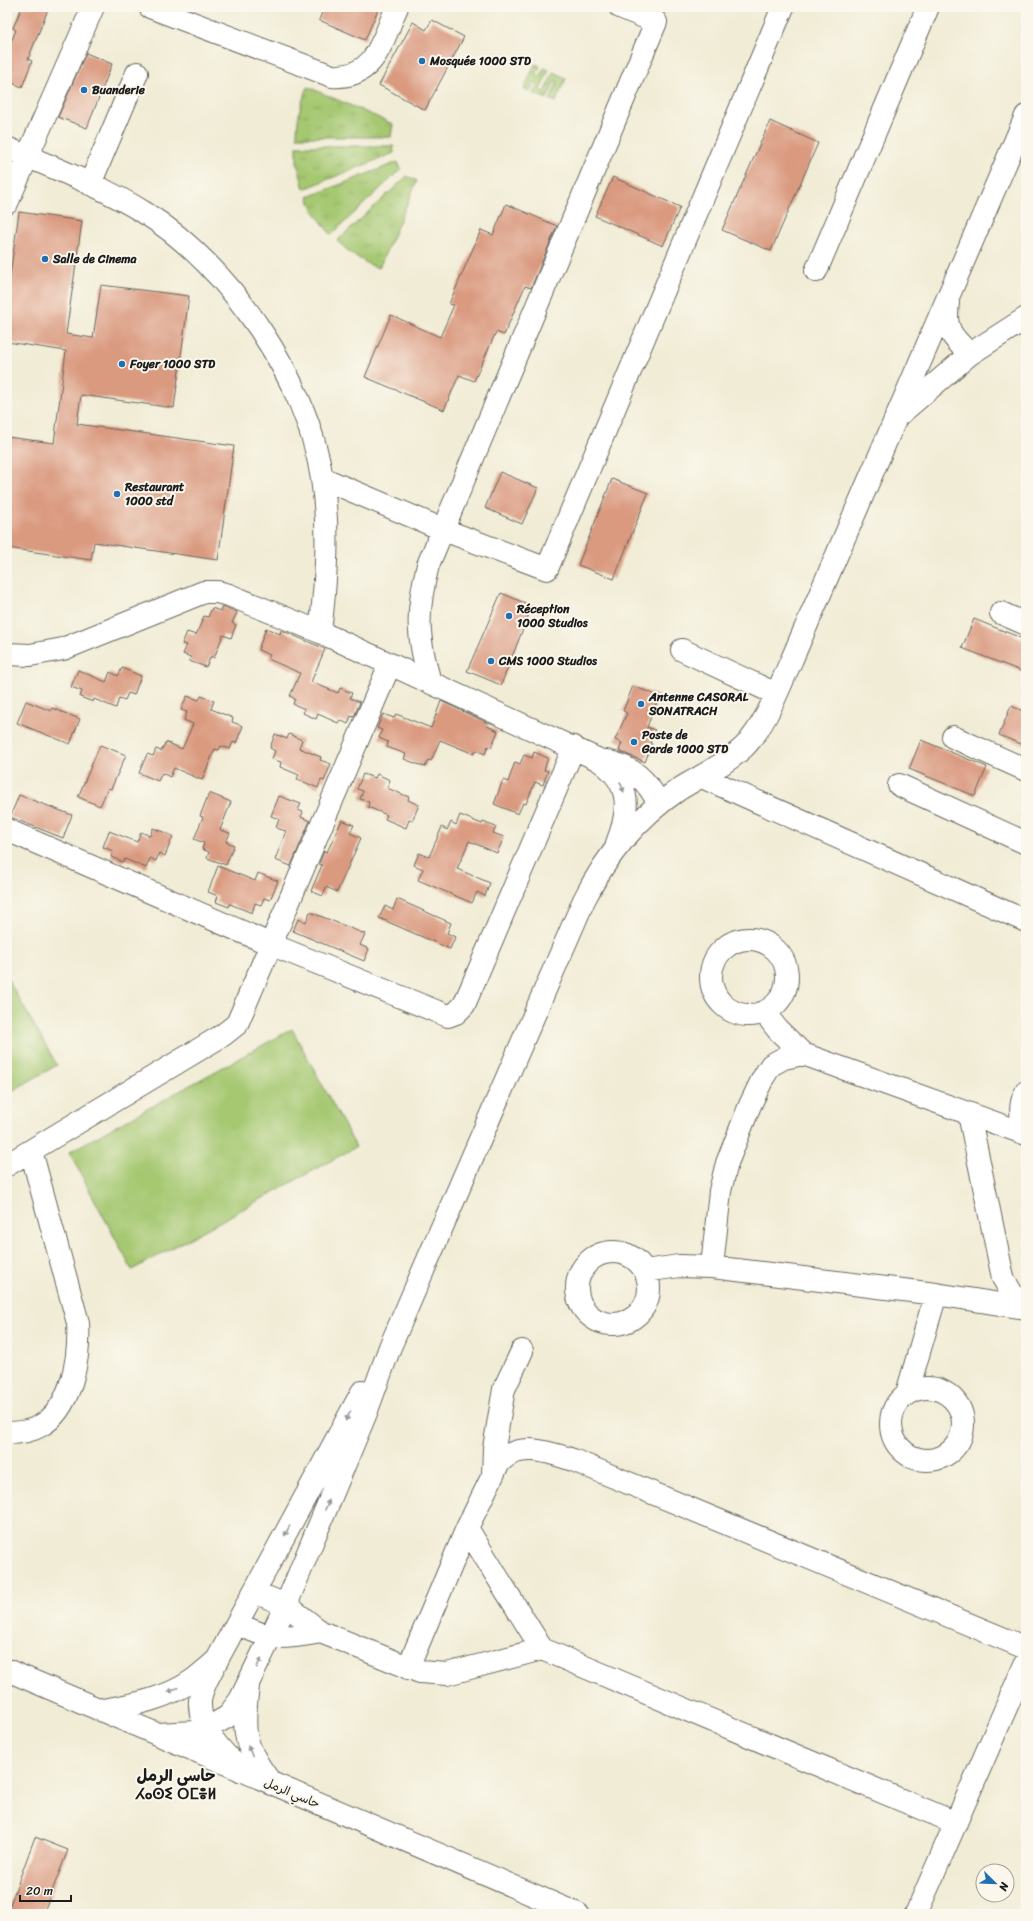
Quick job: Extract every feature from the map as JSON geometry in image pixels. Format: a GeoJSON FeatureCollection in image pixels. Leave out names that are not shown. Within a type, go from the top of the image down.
{"type":"FeatureCollection","features":[{"type":"Feature","properties":{"kind":"street"},"geometry":{"type":"LineString","coordinates":[[7,203],[93,7]]}},
{"type":"Feature","properties":{"kind":"street"},"geometry":{"type":"LineString","coordinates":[[150,7],[332,76],[342,77],[361,71],[369,65],[376,55],[397,7]]}},
{"type":"Feature","properties":{"kind":"street"},"geometry":{"type":"LineString","coordinates":[[430,682],[419,637],[418,616],[421,591],[428,565],[444,530],[659,14],[620,7]]}},
{"type":"Feature","properties":{"kind":"street"},"geometry":{"type":"LineString","coordinates":[[322,478],[444,530],[547,569],[783,7]]}},
{"type":"Feature","properties":{"kind":"street"},"geometry":{"type":"LineString","coordinates":[[816,271],[928,7]]}},
{"type":"Feature","properties":{"kind":"street"},"geometry":{"type":"LineString","coordinates":[[90,184],[137,73]]}},
{"type":"Feature","properties":{"kind":"street"},"geometry":{"type":"LineString","coordinates":[[157,1734],[194,1732],[206,1729],[227,1717],[248,1686],[286,1605],[366,1413],[390,1347],[558,957],[592,884],[613,852],[642,819],[679,790],[702,777],[744,747],[758,729],[792,659],[1026,116]]}},
{"type":"Feature","properties":{"kind":"street"},"geometry":{"type":"LineString","coordinates":[[7,148],[90,184],[145,213],[164,226],[196,252],[226,283],[268,341],[294,389],[310,433],[322,478],[325,510],[325,541],[324,591],[320,632]]}},
{"type":"Feature","properties":{"kind":"street"},"geometry":{"type":"LineString","coordinates":[[948,296],[946,318],[951,334],[970,354]]}},
{"type":"Feature","properties":{"kind":"street"},"geometry":{"type":"LineString","coordinates":[[896,418],[970,354],[1026,318]]}},
{"type":"Feature","properties":{"kind":"street"},"geometry":{"type":"LineString","coordinates":[[7,654],[30,655],[63,649],[204,592],[218,592],[229,595],[320,632],[574,747],[610,767],[619,778],[624,789],[626,802],[624,820],[613,852]]}},
{"type":"Feature","properties":{"kind":"street"},"geometry":{"type":"LineString","coordinates":[[1001,613],[1026,624]]}},
{"type":"Feature","properties":{"kind":"street"},"geometry":{"type":"LineString","coordinates":[[682,650],[776,694]]}},
{"type":"Feature","properties":{"kind":"street"},"geometry":{"type":"LineString","coordinates":[[7,1165],[233,1028],[241,1017],[270,944],[390,664]]}},
{"type":"Feature","properties":{"kind":"street"},"geometry":{"type":"LineString","coordinates":[[953,737],[1026,770]]}},
{"type":"Feature","properties":{"kind":"street"},"geometry":{"type":"LineString","coordinates":[[7,830],[270,944],[444,1016],[456,1014],[462,1008],[468,996],[574,747]]}},
{"type":"Feature","properties":{"kind":"street"},"geometry":{"type":"LineString","coordinates":[[597,759],[616,763],[634,772],[652,788],[660,804]]}},
{"type":"Feature","properties":{"kind":"street"},"geometry":{"type":"LineString","coordinates":[[702,777],[1026,922]]}},
{"type":"Feature","properties":{"kind":"street"},"geometry":{"type":"LineString","coordinates":[[898,785],[1026,843]]}},
{"type":"Feature","properties":{"kind":"street"},"geometry":{"type":"LineString","coordinates":[[764,1012],[778,1030],[803,1054],[1026,1134]]}},
{"type":"Feature","properties":{"kind":"street"},"geometry":{"type":"LineString","coordinates":[[712,1267],[720,1191],[727,1163],[750,1105],[762,1078],[771,1065],[784,1058],[803,1054]]}},
{"type":"Feature","properties":{"kind":"street"},"geometry":{"type":"LineString","coordinates":[[1026,1092],[1021,1110],[1023,1124],[1026,1130]]}},
{"type":"Feature","properties":{"kind":"street"},"geometry":{"type":"LineString","coordinates":[[969,1114],[1003,1278],[1014,1296],[1026,1303]]}},
{"type":"Feature","properties":{"kind":"street"},"geometry":{"type":"LineString","coordinates":[[7,1433],[35,1429],[42,1426],[54,1414],[64,1399],[74,1374],[79,1340],[78,1323],[31,1151]]}},
{"type":"Feature","properties":{"kind":"street"},"geometry":{"type":"LineString","coordinates":[[645,1271],[679,1266],[712,1267],[936,1294],[1026,1308]]}},
{"type":"Feature","properties":{"kind":"street"},"geometry":{"type":"LineString","coordinates":[[907,1393],[936,1294]]}},
{"type":"Feature","properties":{"kind":"street"},"geometry":{"type":"LineString","coordinates":[[242,1771],[227,1756],[206,1729],[200,1710],[200,1700],[204,1687],[217,1660],[352,1409],[390,1347]]}},
{"type":"Feature","properties":{"kind":"street"},"geometry":{"type":"LineString","coordinates":[[493,1474],[494,1448],[504,1389],[522,1351]]}},
{"type":"Feature","properties":{"kind":"street"},"geometry":{"type":"LineString","coordinates":[[408,1668],[467,1528],[493,1474],[501,1461],[516,1452],[529,1450],[546,1451],[573,1460],[1026,1648]]}},
{"type":"Feature","properties":{"kind":"street"},"geometry":{"type":"LineString","coordinates":[[467,1528],[542,1649],[956,1824]]}},
{"type":"Feature","properties":{"kind":"street"},"geometry":{"type":"LineString","coordinates":[[254,1592],[286,1605],[321,1632],[408,1668],[433,1674],[447,1674],[542,1649]]}},
{"type":"Feature","properties":{"kind":"street"},"geometry":{"type":"LineString","coordinates":[[237,1623],[260,1635],[272,1637],[290,1637],[321,1632]]}},
{"type":"Feature","properties":{"kind":"street"},"geometry":{"type":"LineString","coordinates":[[102,1710],[138,1704],[165,1694],[192,1680],[217,1660]]}},
{"type":"Feature","properties":{"kind":"street"},"geometry":{"type":"LineString","coordinates":[[916,1914],[1026,1662]]}},
{"type":"Feature","properties":{"kind":"street","name":"حاسي الرمل"},"geometry":{"type":"LineString","coordinates":[[7,1670],[272,1784],[553,1909],[578,1914]]}},
{"type":"Feature","properties":{"kind":"street"},"geometry":{"type":"LineString","coordinates":[[248,1686],[244,1723],[245,1734],[252,1755],[272,1784]]}},
{"type":"Feature","properties":{"kind":"green space"},"geometry":{"type":"Polygon","coordinates":[[[535,64],[540,66],[536,75],[540,77],[544,68],[549,70],[540,90],[545,92],[553,72],[566,78],[556,102],[550,100],[558,81],[555,81],[547,99],[533,93],[537,83],[534,82],[530,91],[524,89],[535,64]]]}},
{"type":"Feature","properties":{"kind":"green space"},"geometry":{"type":"Polygon","coordinates":[[[308,87],[393,124],[391,137],[297,137],[300,112],[308,87]]]}},
{"type":"Feature","properties":{"kind":"green space"},"geometry":{"type":"Polygon","coordinates":[[[297,146],[393,146],[394,153],[304,189],[297,162],[297,146]]]}},
{"type":"Feature","properties":{"kind":"green space"},"geometry":{"type":"Polygon","coordinates":[[[398,162],[401,169],[331,235],[313,210],[308,197],[398,162]]]}},
{"type":"Feature","properties":{"kind":"green space"},"geometry":{"type":"Polygon","coordinates":[[[407,176],[417,181],[379,268],[368,264],[352,254],[337,241],[407,176]]]}},
{"type":"Feature","properties":{"kind":"green space"},"geometry":{"type":"Polygon","coordinates":[[[7,978],[57,1065],[7,1094],[7,978]]]}},
{"type":"Feature","properties":{"kind":"green space"},"geometry":{"type":"Polygon","coordinates":[[[292,1029],[356,1147],[132,1270],[69,1152],[292,1029]]]}},
{"type":"Feature","properties":{"kind":"building"},"geometry":{"type":"Polygon","coordinates":[[[22,7],[49,7],[28,59],[32,61],[22,87],[7,81],[7,52],[16,30],[13,28],[22,7]]]}},
{"type":"Feature","properties":{"kind":"building"},"geometry":{"type":"Polygon","coordinates":[[[324,7],[379,7],[365,40],[319,20],[324,7]]]}},
{"type":"Feature","properties":{"kind":"building","name":"Mosquée 1000 STD"},"geometry":{"type":"Polygon","coordinates":[[[432,20],[464,37],[425,110],[379,85],[413,22],[426,30],[432,20]]]}},
{"type":"Feature","properties":{"kind":"building","name":"Buanderie"},"geometry":{"type":"Polygon","coordinates":[[[86,53],[112,64],[87,128],[58,117],[86,53]]]}},
{"type":"Feature","properties":{"kind":"building"},"geometry":{"type":"Polygon","coordinates":[[[770,121],[818,143],[771,251],[722,230],[770,121]]]}},
{"type":"Feature","properties":{"kind":"building"},"geometry":{"type":"Polygon","coordinates":[[[613,177],[680,207],[663,246],[595,216],[613,177]]]}},
{"type":"Feature","properties":{"kind":"building"},"geometry":{"type":"Polygon","coordinates":[[[506,204],[557,226],[531,288],[525,286],[504,335],[496,332],[474,381],[459,375],[444,410],[365,377],[391,315],[440,337],[454,305],[449,304],[481,230],[493,235],[506,204]]]}},
{"type":"Feature","properties":{"kind":"building"},"geometry":{"type":"Polygon","coordinates":[[[19,212],[82,221],[66,334],[93,338],[101,285],[189,296],[174,408],[81,395],[77,424],[234,446],[218,560],[94,542],[91,560],[7,548],[7,437],[54,443],[66,351],[7,342],[7,297],[19,212]]]}},
{"type":"Feature","properties":{"kind":"building"},"geometry":{"type":"Polygon","coordinates":[[[500,472],[538,488],[522,524],[485,508],[500,472]]]}},
{"type":"Feature","properties":{"kind":"building"},"geometry":{"type":"Polygon","coordinates":[[[612,479],[648,493],[614,579],[578,565],[612,479]]]}},
{"type":"Feature","properties":{"kind":"building"},"geometry":{"type":"Polygon","coordinates":[[[501,593],[532,606],[501,685],[467,671],[501,593]]]}},
{"type":"Feature","properties":{"kind":"building"},"geometry":{"type":"Polygon","coordinates":[[[222,606],[237,612],[232,623],[236,625],[231,638],[223,635],[214,658],[211,656],[206,667],[189,661],[191,657],[183,654],[187,645],[182,644],[187,632],[196,635],[204,616],[208,617],[212,608],[220,611],[222,606]]]}},
{"type":"Feature","properties":{"kind":"building"},"geometry":{"type":"Polygon","coordinates":[[[974,619],[1026,640],[1026,673],[962,648],[974,619]]]}},
{"type":"Feature","properties":{"kind":"building"},"geometry":{"type":"Polygon","coordinates":[[[266,628],[280,634],[281,630],[325,649],[311,682],[338,693],[340,688],[352,693],[350,698],[360,702],[354,717],[351,716],[348,724],[340,720],[338,723],[318,714],[316,719],[303,713],[305,709],[293,704],[295,699],[290,696],[300,673],[268,659],[270,655],[258,650],[266,628]]]}},
{"type":"Feature","properties":{"kind":"building"},"geometry":{"type":"Polygon","coordinates":[[[122,668],[141,676],[134,695],[128,693],[125,700],[119,698],[116,708],[94,699],[93,702],[80,697],[82,691],[71,687],[78,670],[106,682],[110,672],[118,676],[122,668]]]}},
{"type":"Feature","properties":{"kind":"building"},"geometry":{"type":"Polygon","coordinates":[[[633,686],[659,696],[647,727],[655,730],[650,743],[652,744],[645,762],[619,751],[622,743],[615,740],[627,713],[623,711],[633,686]]]}},
{"type":"Feature","properties":{"kind":"building"},"geometry":{"type":"Polygon","coordinates":[[[187,696],[199,700],[201,696],[214,701],[211,709],[233,718],[232,722],[243,726],[236,743],[233,742],[230,749],[221,746],[219,750],[215,749],[202,780],[174,768],[170,777],[162,773],[158,781],[139,773],[147,754],[153,756],[156,749],[161,751],[166,742],[182,749],[193,724],[184,720],[187,712],[181,710],[187,696]]]}},
{"type":"Feature","properties":{"kind":"building"},"geometry":{"type":"Polygon","coordinates":[[[26,701],[51,711],[52,708],[80,719],[70,744],[17,723],[26,701]]]}},
{"type":"Feature","properties":{"kind":"building"},"geometry":{"type":"Polygon","coordinates":[[[441,701],[488,723],[487,726],[498,731],[491,748],[488,746],[485,754],[476,750],[474,754],[440,740],[431,761],[428,760],[425,767],[404,759],[406,754],[387,747],[388,742],[379,738],[382,730],[377,728],[383,714],[394,718],[396,714],[431,728],[441,701]]]}},
{"type":"Feature","properties":{"kind":"building"},"geometry":{"type":"Polygon","coordinates":[[[1011,706],[1026,712],[1026,746],[999,735],[1011,706]]]}},
{"type":"Feature","properties":{"kind":"building"},"geometry":{"type":"Polygon","coordinates":[[[275,734],[287,739],[289,734],[302,740],[299,748],[321,757],[320,760],[331,764],[324,781],[321,780],[318,788],[297,779],[299,775],[280,767],[281,762],[272,759],[275,751],[270,748],[275,734]]]}},
{"type":"Feature","properties":{"kind":"building"},"geometry":{"type":"Polygon","coordinates":[[[921,740],[987,767],[975,796],[909,769],[921,740]]]}},
{"type":"Feature","properties":{"kind":"building"},"geometry":{"type":"Polygon","coordinates":[[[100,745],[126,755],[111,789],[108,788],[100,806],[78,797],[100,745]]]}},
{"type":"Feature","properties":{"kind":"building"},"geometry":{"type":"Polygon","coordinates":[[[534,752],[548,758],[544,770],[548,771],[543,785],[535,782],[526,804],[523,803],[518,814],[494,804],[503,780],[508,782],[515,762],[520,764],[524,755],[532,758],[534,752]]]}},
{"type":"Feature","properties":{"kind":"building"},"geometry":{"type":"Polygon","coordinates":[[[363,774],[375,778],[377,774],[390,780],[387,788],[409,797],[408,800],[419,805],[412,821],[409,820],[406,828],[385,819],[387,815],[368,807],[369,802],[360,799],[363,791],[357,789],[363,774]]]}},
{"type":"Feature","properties":{"kind":"building"},"geometry":{"type":"Polygon","coordinates":[[[209,793],[231,802],[220,830],[230,833],[226,842],[234,845],[226,865],[207,858],[209,852],[202,849],[204,843],[194,839],[203,817],[200,816],[209,793]]]}},
{"type":"Feature","properties":{"kind":"building"},"geometry":{"type":"Polygon","coordinates":[[[19,795],[72,815],[63,838],[10,817],[19,795]]]}},
{"type":"Feature","properties":{"kind":"building"},"geometry":{"type":"Polygon","coordinates":[[[279,796],[301,804],[298,810],[303,812],[301,817],[310,821],[291,866],[275,860],[286,831],[276,828],[279,819],[271,816],[279,796]]]}},
{"type":"Feature","properties":{"kind":"building"},"geometry":{"type":"Polygon","coordinates":[[[460,815],[482,824],[483,822],[496,827],[493,833],[504,837],[497,853],[469,841],[457,869],[490,883],[485,896],[477,892],[472,903],[418,880],[423,869],[414,865],[419,853],[429,857],[442,827],[447,830],[451,822],[456,825],[460,815]]]}},
{"type":"Feature","properties":{"kind":"building"},"geometry":{"type":"Polygon","coordinates":[[[342,820],[354,825],[350,833],[361,838],[337,892],[326,887],[323,896],[311,891],[322,865],[319,864],[324,851],[327,852],[342,820]]]}},
{"type":"Feature","properties":{"kind":"building"},"geometry":{"type":"Polygon","coordinates":[[[153,828],[173,836],[165,856],[159,853],[156,861],[150,858],[146,868],[125,859],[123,862],[111,857],[113,851],[103,847],[109,831],[137,842],[141,832],[150,836],[153,828]]]}},
{"type":"Feature","properties":{"kind":"building"},"geometry":{"type":"Polygon","coordinates":[[[218,866],[255,881],[258,873],[278,881],[270,900],[264,898],[261,905],[255,903],[252,913],[230,904],[229,907],[216,902],[218,896],[208,892],[218,866]]]}},
{"type":"Feature","properties":{"kind":"building"},"geometry":{"type":"Polygon","coordinates":[[[397,899],[451,923],[447,933],[455,937],[450,949],[379,918],[385,906],[393,910],[397,899]]]}},
{"type":"Feature","properties":{"kind":"building"},"geometry":{"type":"Polygon","coordinates":[[[310,912],[365,934],[360,945],[369,949],[364,961],[293,931],[298,919],[306,922],[310,912]]]}},
{"type":"Feature","properties":{"kind":"building"},"geometry":{"type":"Polygon","coordinates":[[[35,1837],[68,1850],[43,1914],[18,1914],[8,1910],[35,1837]]]}},
{"type":"Feature","properties":{"kind":"place","name":"Mosquée 1000 STD"},"geometry":{"type":"Point","coordinates":[422,61]}},
{"type":"Feature","properties":{"kind":"place","name":"Buanderie"},"geometry":{"type":"Point","coordinates":[84,90]}},
{"type":"Feature","properties":{"kind":"place","name":"Salle de Cinema"},"geometry":{"type":"Point","coordinates":[45,259]}},
{"type":"Feature","properties":{"kind":"place","name":"Foyer 1000 STD"},"geometry":{"type":"Point","coordinates":[122,364]}},
{"type":"Feature","properties":{"kind":"place","name":"Restaurant 1000 std"},"geometry":{"type":"Point","coordinates":[117,494]}},
{"type":"Feature","properties":{"kind":"place","name":"Réception 1000 Studios"},"geometry":{"type":"Point","coordinates":[509,616]}},
{"type":"Feature","properties":{"kind":"place","name":"CMS 1000 Studios"},"geometry":{"type":"Point","coordinates":[491,661]}},
{"type":"Feature","properties":{"kind":"place","name":"Antenne CASORAL SONATRACH"},"geometry":{"type":"Point","coordinates":[641,704]}},
{"type":"Feature","properties":{"kind":"place","name":"Poste de Garde 1000 STD"},"geometry":{"type":"Point","coordinates":[634,742]}},
{"type":"Feature","properties":{"kind":"district","name":"حاسي الرمل ⵃⴰⵙⵉ ⵔⵎⴻⵍ"},"geometry":{"type":"Point","coordinates":[176,1784]}}]}
